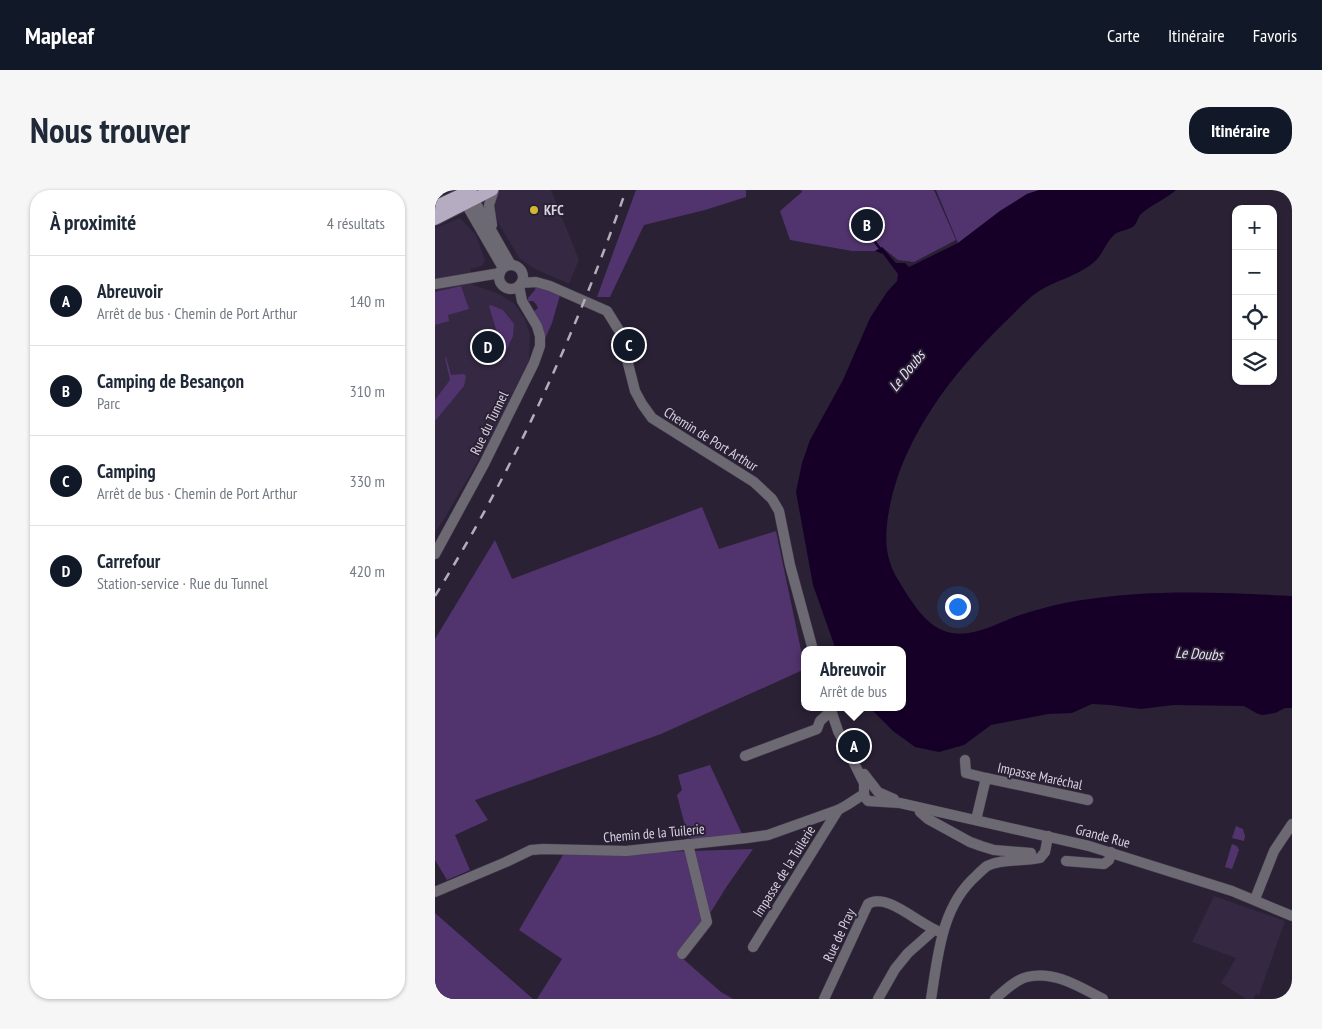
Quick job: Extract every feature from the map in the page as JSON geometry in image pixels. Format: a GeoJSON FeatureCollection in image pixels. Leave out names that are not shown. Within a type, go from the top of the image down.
{"type":"FeatureCollection","features":[{"type":"Feature","properties":{"kind":"main road"},"geometry":{"type":"LineString","coordinates":[[435,207],[493,190]]}},
{"type":"Feature","properties":{"kind":"main road"},"geometry":{"type":"LineString","coordinates":[[435,219],[450,212],[469,197]]}},
{"type":"Feature","properties":{"kind":"street"},"geometry":{"type":"LineString","coordinates":[[493,190],[489,205],[494,236],[504,275]]}},
{"type":"Feature","properties":{"kind":"street"},"geometry":{"type":"LineString","coordinates":[[435,284],[478,276],[504,275],[518,268],[521,282],[512,289],[504,275],[473,216],[469,197]]}},
{"type":"Feature","properties":{"kind":"street"},"geometry":{"type":"LineString","coordinates":[[469,197],[494,236]]}},
{"type":"Feature","properties":{"kind":"street"},"geometry":{"type":"LineString","coordinates":[[450,212],[467,212],[473,216]]}},
{"type":"Feature","properties":{"kind":"street","name":"Rue du Tunnel"},"geometry":{"type":"LineString","coordinates":[[435,554],[485,464],[534,363],[540,346],[537,326],[522,300],[504,275]]}},
{"type":"Feature","properties":{"kind":"street","name":"Chemin de Port Arthur"},"geometry":{"type":"LineString","coordinates":[[521,282],[537,277],[550,286],[607,311],[617,325],[623,341],[635,391],[652,418],[753,482],[772,499],[779,511],[790,565],[812,646]]}},
{"type":"Feature","properties":{"kind":"street","name":"Rue du Tunnel"},"geometry":{"type":"LineString","coordinates":[[521,282],[522,300]]}},
{"type":"Feature","properties":{"kind":"street"},"geometry":{"type":"LineString","coordinates":[[745,756],[817,730],[820,720],[828,711]]}},
{"type":"Feature","properties":{"kind":"street"},"geometry":{"type":"LineString","coordinates":[[831,711],[838,731],[864,784],[871,794]]}},
{"type":"Feature","properties":{"kind":"street","name":"Impasse Maréchal"},"geometry":{"type":"LineString","coordinates":[[965,760],[967,773],[1088,800]]}},
{"type":"Feature","properties":{"kind":"street","name":"Impasse Maréchal"},"geometry":{"type":"LineString","coordinates":[[976,820],[986,778]]}},
{"type":"Feature","properties":{"kind":"street","name":"Grande Rue"},"geometry":{"type":"LineString","coordinates":[[871,794],[900,803],[1049,836],[1111,852],[1255,899],[1292,916]]}},
{"type":"Feature","properties":{"kind":"street","name":"Chemin de la Tuilerie"},"geometry":{"type":"LineString","coordinates":[[435,892],[531,850],[626,851],[767,835],[853,806],[871,794]]}},
{"type":"Feature","properties":{"kind":"street","name":"Impasse de la Tuilerie"},"geometry":{"type":"LineString","coordinates":[[753,947],[843,808]]}},
{"type":"Feature","properties":{"kind":"street"},"geometry":{"type":"LineString","coordinates":[[921,808],[920,812],[928,819],[970,842],[994,850],[1031,853]]}},
{"type":"Feature","properties":{"kind":"street"},"geometry":{"type":"LineString","coordinates":[[1255,899],[1274,851],[1292,824]]}},
{"type":"Feature","properties":{"kind":"street"},"geometry":{"type":"LineString","coordinates":[[931,999],[938,932],[965,886],[993,864],[1040,858],[1045,852],[1049,836]]}},
{"type":"Feature","properties":{"kind":"street"},"geometry":{"type":"LineString","coordinates":[[682,954],[707,922],[688,844]]}},
{"type":"Feature","properties":{"kind":"street"},"geometry":{"type":"LineString","coordinates":[[1067,860],[1104,864],[1109,860],[1111,852]]}},
{"type":"Feature","properties":{"kind":"street","name":"Rue de Pray"},"geometry":{"type":"LineString","coordinates":[[825,999],[868,904],[874,900],[896,906],[938,932]]}},
{"type":"Feature","properties":{"kind":"street"},"geometry":{"type":"LineString","coordinates":[[878,999],[895,969],[908,953],[938,932]]}},
{"type":"Feature","properties":{"kind":"street"},"geometry":{"type":"LineString","coordinates":[[995,999],[1007,988],[1026,977],[1043,976],[1064,980],[1103,999]]}},
{"type":"Feature","properties":{"kind":"shaded area"},"geometry":{"type":"Polygon","coordinates":[[[501,190],[551,190],[579,260],[569,284],[535,269],[519,258],[499,224],[494,211],[496,196],[501,190]]]}},
{"type":"Feature","properties":{"kind":"shaded area"},"geometry":{"type":"Polygon","coordinates":[[[636,190],[746,190],[746,197],[705,210],[644,225],[610,297],[597,297],[636,190]]]}},
{"type":"Feature","properties":{"kind":"shaded area"},"geometry":{"type":"Polygon","coordinates":[[[801,190],[934,190],[956,240],[914,262],[898,260],[882,247],[875,251],[852,251],[790,240],[780,211],[802,192],[801,190]]]}},
{"type":"Feature","properties":{"kind":"shaded area"},"geometry":{"type":"Polygon","coordinates":[[[936,190],[1039,190],[1027,194],[1000,211],[958,243],[936,190]]]}},
{"type":"Feature","properties":{"kind":"shaded area"},"geometry":{"type":"Polygon","coordinates":[[[460,218],[476,235],[485,260],[482,266],[470,269],[473,285],[497,293],[514,303],[525,319],[530,335],[529,360],[485,449],[435,532],[435,228],[460,218]]]}},
{"type":"Feature","properties":{"kind":"shaded area"},"geometry":{"type":"Polygon","coordinates":[[[536,285],[560,295],[552,323],[544,341],[533,312],[538,308],[533,301],[528,301],[536,285]]]}},
{"type":"Feature","properties":{"kind":"shaded area"},"geometry":{"type":"Polygon","coordinates":[[[461,286],[469,309],[448,315],[449,321],[435,325],[435,292],[461,286]]]}},
{"type":"Feature","properties":{"kind":"shaded area"},"geometry":{"type":"Polygon","coordinates":[[[491,305],[503,310],[514,324],[513,336],[504,356],[489,306],[491,305]]]}},
{"type":"Feature","properties":{"kind":"shaded area"},"geometry":{"type":"Polygon","coordinates":[[[446,357],[451,375],[464,374],[466,376],[464,386],[435,421],[435,400],[450,380],[446,357]]]}},
{"type":"Feature","properties":{"kind":"shaded area"},"geometry":{"type":"Polygon","coordinates":[[[702,507],[719,549],[776,531],[801,650],[801,671],[661,734],[475,800],[488,820],[455,835],[470,870],[447,880],[435,860],[435,639],[495,540],[512,579],[702,507]]]}},
{"type":"Feature","properties":{"kind":"shaded area"},"geometry":{"type":"Polygon","coordinates":[[[710,765],[742,834],[695,839],[688,837],[677,795],[682,790],[678,775],[710,765]]]}},
{"type":"Feature","properties":{"kind":"shaded area"},"geometry":{"type":"Polygon","coordinates":[[[1236,826],[1243,829],[1244,841],[1232,838],[1236,826]]]}},
{"type":"Feature","properties":{"kind":"shaded area"},"geometry":{"type":"Polygon","coordinates":[[[1232,844],[1237,846],[1239,850],[1232,869],[1225,867],[1232,844]]]}},
{"type":"Feature","properties":{"kind":"shaded area"},"geometry":{"type":"Polygon","coordinates":[[[753,849],[727,886],[682,958],[721,992],[733,999],[537,999],[562,959],[519,930],[563,855],[753,849]]]}},
{"type":"Feature","properties":{"kind":"shaded area"},"geometry":{"type":"Polygon","coordinates":[[[1214,896],[1285,921],[1259,995],[1256,994],[1253,999],[1246,999],[1221,983],[1236,958],[1192,942],[1214,896]]]}},
{"type":"Feature","properties":{"kind":"shaded area"},"geometry":{"type":"Polygon","coordinates":[[[435,913],[533,999],[435,999],[435,913]]]}},
{"type":"Feature","properties":{"kind":"water","name":"Le Doubs"},"geometry":{"type":"Polygon","coordinates":[[[1039,190],[1176,190],[1141,214],[1134,226],[1115,234],[1093,263],[1046,287],[1031,297],[985,342],[949,384],[919,429],[897,479],[890,505],[886,533],[887,551],[892,569],[913,604],[934,626],[952,633],[961,634],[978,631],[1045,608],[1098,598],[1154,593],[1236,593],[1292,596],[1292,708],[1285,708],[1275,713],[1263,715],[1244,706],[1173,705],[1141,709],[1092,704],[1072,713],[1048,714],[991,725],[964,745],[939,752],[915,747],[893,731],[873,711],[906,711],[906,646],[835,646],[813,585],[796,492],[802,463],[810,440],[843,380],[870,318],[887,292],[897,281],[898,274],[883,254],[875,251],[882,247],[896,263],[905,263],[909,267],[958,243],[1000,211],[1027,194],[1039,190]]]}},
{"type":"Feature","properties":{"kind":"waterway"},"geometry":{"type":"LineString","coordinates":[[869,234],[881,250]]}},
{"type":"Feature","properties":{"kind":"railway"},"geometry":{"type":"LineString","coordinates":[[435,596],[491,499],[542,398],[587,295],[626,190]]}},
{"type":"Feature","properties":{"kind":"place","name":"KFC"},"geometry":{"type":"Point","coordinates":[534,210]}},
{"type":"Feature","properties":{"kind":"place","name":"Camping de Besançon"},"geometry":{"type":"Point","coordinates":[867,225]}},
{"type":"Feature","properties":{"kind":"place","name":"Camping"},"geometry":{"type":"Point","coordinates":[629,345]}},
{"type":"Feature","properties":{"kind":"place","name":"Carrefour"},"geometry":{"type":"Point","coordinates":[488,347]}},
{"type":"Feature","properties":{"kind":"place","name":"Abreuvoir"},"geometry":{"type":"Point","coordinates":[854,746]}}]}
